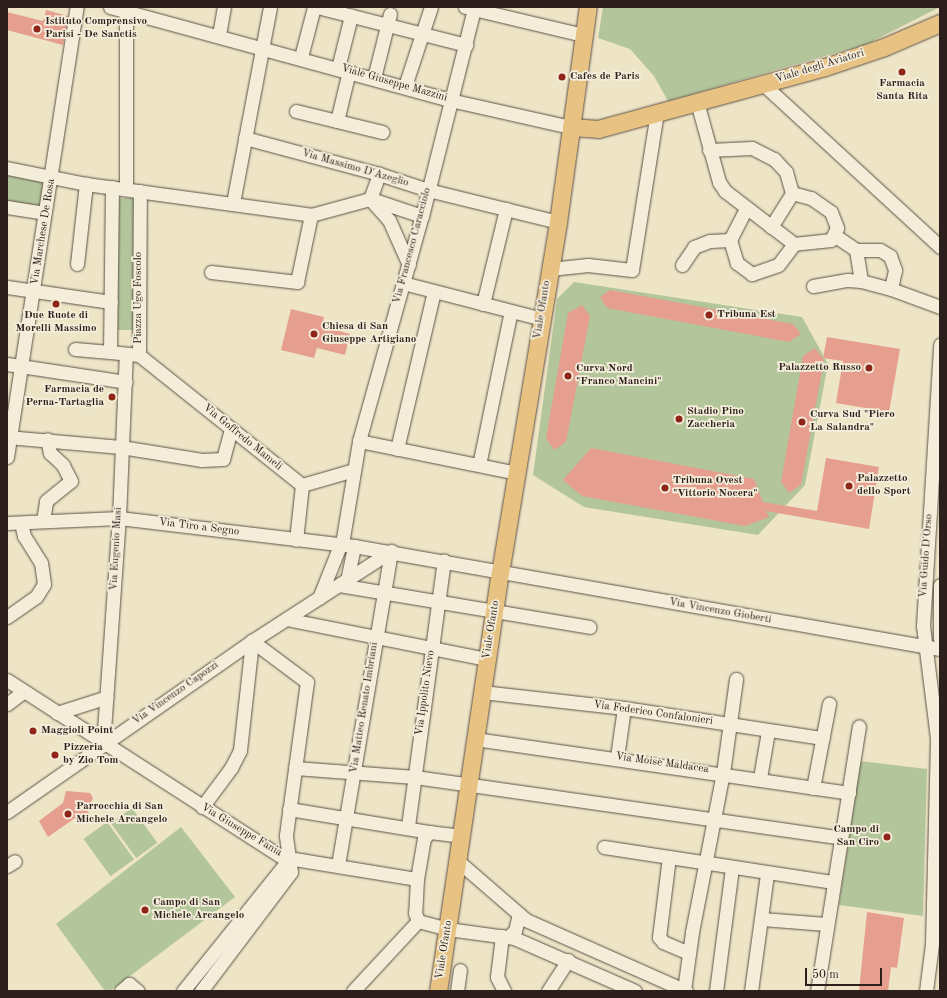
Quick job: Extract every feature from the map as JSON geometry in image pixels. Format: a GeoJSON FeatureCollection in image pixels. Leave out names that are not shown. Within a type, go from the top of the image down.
{"type":"FeatureCollection","features":[{"type":"Feature","properties":{"kind":"main road","name":"Viale Ofanto"},"geometry":{"type":"LineString","coordinates":[[438,991],[459,862],[475,738],[500,573],[518,473],[558,222],[588,7]]}},
{"type":"Feature","properties":{"kind":"main road","name":"Viale degli Aviatori"},"geometry":{"type":"LineString","coordinates":[[571,127],[598,129],[764,84],[884,47],[940,23]]}},
{"type":"Feature","properties":{"kind":"street","name":"Via Marchese De Rosa"},"geometry":{"type":"LineString","coordinates":[[7,457],[8,436],[35,291],[45,213],[52,176],[77,7]]}},
{"type":"Feature","properties":{"kind":"street","name":"Viale Giuseppe Mazzini"},"geometry":{"type":"LineString","coordinates":[[110,7],[219,35],[405,86],[450,100],[571,127]]}},
{"type":"Feature","properties":{"kind":"street"},"geometry":{"type":"LineString","coordinates":[[219,35],[224,7]]}},
{"type":"Feature","properties":{"kind":"street"},"geometry":{"type":"LineString","coordinates":[[233,203],[270,7]]}},
{"type":"Feature","properties":{"kind":"street"},"geometry":{"type":"LineString","coordinates":[[301,58],[315,7],[351,16],[388,20],[422,34],[466,45]]}},
{"type":"Feature","properties":{"kind":"street"},"geometry":{"type":"LineString","coordinates":[[405,86],[431,7]]}},
{"type":"Feature","properties":{"kind":"street"},"geometry":{"type":"LineString","coordinates":[[470,8],[583,35]]}},
{"type":"Feature","properties":{"kind":"street","name":"Via Francesco Caracciolo"},"geometry":{"type":"LineString","coordinates":[[319,598],[347,545],[354,470],[359,441],[409,265],[450,100],[466,45],[470,8]]}},
{"type":"Feature","properties":{"kind":"street"},"geometry":{"type":"LineString","coordinates":[[126,11],[126,189]]}},
{"type":"Feature","properties":{"kind":"street"},"geometry":{"type":"LineString","coordinates":[[337,121],[351,16]]}},
{"type":"Feature","properties":{"kind":"street"},"geometry":{"type":"LineString","coordinates":[[374,78],[388,20]]}},
{"type":"Feature","properties":{"kind":"street"},"geometry":{"type":"LineString","coordinates":[[764,84],[940,247]]}},
{"type":"Feature","properties":{"kind":"street"},"geometry":{"type":"LineString","coordinates":[[697,102],[719,182],[746,208],[794,244],[831,240],[837,228],[832,212],[811,198],[792,193]]}},
{"type":"Feature","properties":{"kind":"street"},"geometry":{"type":"LineString","coordinates":[[296,111],[382,132]]}},
{"type":"Feature","properties":{"kind":"street","name":"Viale Ofanto"},"geometry":{"type":"LineString","coordinates":[[550,269],[588,265],[632,270],[657,113]]}},
{"type":"Feature","properties":{"kind":"street","name":"Via Massimo D'Azeglio"},"geometry":{"type":"LineString","coordinates":[[245,138],[379,174],[428,190],[558,222]]}},
{"type":"Feature","properties":{"kind":"street"},"geometry":{"type":"LineString","coordinates":[[709,150],[752,148],[774,158],[786,172],[792,193],[771,227]]}},
{"type":"Feature","properties":{"kind":"street"},"geometry":{"type":"LineString","coordinates":[[7,168],[86,184],[233,203],[311,215],[370,199],[422,216]]}},
{"type":"Feature","properties":{"kind":"street"},"geometry":{"type":"LineString","coordinates":[[370,199],[379,174]]}},
{"type":"Feature","properties":{"kind":"street"},"geometry":{"type":"LineString","coordinates":[[77,264],[86,184]]}},
{"type":"Feature","properties":{"kind":"street"},"geometry":{"type":"LineString","coordinates":[[75,349],[110,352],[112,188]]}},
{"type":"Feature","properties":{"kind":"street","name":"Piazza Ugo Foscolo"},"geometry":{"type":"LineString","coordinates":[[110,352],[139,355],[140,191]]}},
{"type":"Feature","properties":{"kind":"street"},"geometry":{"type":"LineString","coordinates":[[370,199],[389,220],[409,265]]}},
{"type":"Feature","properties":{"kind":"street"},"geometry":{"type":"LineString","coordinates":[[7,207],[45,213]]}},
{"type":"Feature","properties":{"kind":"street"},"geometry":{"type":"LineString","coordinates":[[746,208],[730,240],[738,263],[752,274],[778,265],[794,244]]}},
{"type":"Feature","properties":{"kind":"street"},"geometry":{"type":"LineString","coordinates":[[483,304],[506,209]]}},
{"type":"Feature","properties":{"kind":"street"},"geometry":{"type":"LineString","coordinates":[[211,272],[297,282],[311,215]]}},
{"type":"Feature","properties":{"kind":"street"},"geometry":{"type":"LineString","coordinates":[[834,235],[856,250],[880,250],[890,256],[895,270],[891,289]]}},
{"type":"Feature","properties":{"kind":"street"},"geometry":{"type":"LineString","coordinates":[[682,265],[694,247],[710,241],[730,240]]}},
{"type":"Feature","properties":{"kind":"street"},"geometry":{"type":"LineString","coordinates":[[856,250],[861,281]]}},
{"type":"Feature","properties":{"kind":"street"},"geometry":{"type":"LineString","coordinates":[[813,286],[841,280],[861,281],[891,289],[940,307]]}},
{"type":"Feature","properties":{"kind":"street"},"geometry":{"type":"LineString","coordinates":[[403,283],[542,319]]}},
{"type":"Feature","properties":{"kind":"street"},"geometry":{"type":"LineString","coordinates":[[7,287],[111,302]]}},
{"type":"Feature","properties":{"kind":"street"},"geometry":{"type":"LineString","coordinates":[[397,449],[434,291]]}},
{"type":"Feature","properties":{"kind":"street"},"geometry":{"type":"LineString","coordinates":[[479,465],[511,311]]}},
{"type":"Feature","properties":{"kind":"street","name":"Via Guido D'Orso"},"geometry":{"type":"LineString","coordinates":[[926,991],[932,944],[937,866],[937,738],[925,647],[924,585],[940,345]]}},
{"type":"Feature","properties":{"kind":"street","name":"Via Eugenio Masi"},"geometry":{"type":"LineString","coordinates":[[103,745],[108,697],[119,518],[126,354]]}},
{"type":"Feature","properties":{"kind":"street","name":"Via Goffredo Mameli"},"geometry":{"type":"LineString","coordinates":[[139,355],[302,485]]}},
{"type":"Feature","properties":{"kind":"street"},"geometry":{"type":"LineString","coordinates":[[7,364],[126,382]]}},
{"type":"Feature","properties":{"kind":"street"},"geometry":{"type":"LineString","coordinates":[[8,436],[121,447],[202,460],[223,458],[231,429]]}},
{"type":"Feature","properties":{"kind":"street"},"geometry":{"type":"LineString","coordinates":[[43,521],[46,501],[71,481],[63,465],[50,452],[47,439]]}},
{"type":"Feature","properties":{"kind":"street"},"geometry":{"type":"LineString","coordinates":[[359,441],[518,473]]}},
{"type":"Feature","properties":{"kind":"street"},"geometry":{"type":"LineString","coordinates":[[296,540],[302,485],[354,470]]}},
{"type":"Feature","properties":{"kind":"street","name":"Via Tiro a Segno"},"geometry":{"type":"LineString","coordinates":[[7,523],[119,518],[347,545],[444,560]]}},
{"type":"Feature","properties":{"kind":"street"},"geometry":{"type":"LineString","coordinates":[[7,617],[36,597],[44,584],[41,563],[24,536],[21,523]]}},
{"type":"Feature","properties":{"kind":"street"},"geometry":{"type":"LineString","coordinates":[[347,545],[343,582],[384,594],[589,627]]}},
{"type":"Feature","properties":{"kind":"street","name":"Via Vincenzo Capozzi"},"geometry":{"type":"LineString","coordinates":[[7,812],[252,641],[391,551]]}},
{"type":"Feature","properties":{"kind":"street","name":"Via Matteo Renato Imbriani"},"geometry":{"type":"LineString","coordinates":[[338,865],[355,772],[391,551]]}},
{"type":"Feature","properties":{"kind":"street","name":"Via Vincenzo Gioberti"},"geometry":{"type":"LineString","coordinates":[[444,560],[500,573],[940,650]]}},
{"type":"Feature","properties":{"kind":"street","name":"Via Ippolito Nievo"},"geometry":{"type":"LineString","coordinates":[[408,826],[444,560]]}},
{"type":"Feature","properties":{"kind":"street","name":"Via Guido D'Orso"},"geometry":{"type":"LineString","coordinates":[[940,585],[940,633]]}},
{"type":"Feature","properties":{"kind":"street"},"geometry":{"type":"LineString","coordinates":[[286,620],[487,659]]}},
{"type":"Feature","properties":{"kind":"street"},"geometry":{"type":"LineString","coordinates":[[201,991],[291,872],[286,835],[307,682],[252,641]]}},
{"type":"Feature","properties":{"kind":"street"},"geometry":{"type":"LineString","coordinates":[[202,807],[240,750],[252,641]]}},
{"type":"Feature","properties":{"kind":"street"},"geometry":{"type":"LineString","coordinates":[[459,862],[526,920],[685,990],[689,953],[723,773],[736,679]]}},
{"type":"Feature","properties":{"kind":"street","name":"Via Giuseppe Fania"},"geometry":{"type":"LineString","coordinates":[[7,680],[58,713],[103,745],[289,859],[338,865],[417,878]]}},
{"type":"Feature","properties":{"kind":"street"},"geometry":{"type":"LineString","coordinates":[[7,704],[24,691]]}},
{"type":"Feature","properties":{"kind":"street","name":"Via Federico Confalonieri"},"geometry":{"type":"LineString","coordinates":[[482,692],[624,708],[730,726],[823,738]]}},
{"type":"Feature","properties":{"kind":"street"},"geometry":{"type":"LineString","coordinates":[[58,713],[108,697]]}},
{"type":"Feature","properties":{"kind":"street"},"geometry":{"type":"LineString","coordinates":[[813,788],[829,704]]}},
{"type":"Feature","properties":{"kind":"street"},"geometry":{"type":"LineString","coordinates":[[617,757],[624,708]]}},
{"type":"Feature","properties":{"kind":"street"},"geometry":{"type":"LineString","coordinates":[[817,991],[826,924],[859,726]]}},
{"type":"Feature","properties":{"kind":"street"},"geometry":{"type":"LineString","coordinates":[[760,778],[768,731]]}},
{"type":"Feature","properties":{"kind":"street","name":"Via Moisè Maldacea"},"geometry":{"type":"LineString","coordinates":[[475,738],[760,778],[849,793]]}},
{"type":"Feature","properties":{"kind":"street"},"geometry":{"type":"LineString","coordinates":[[295,768],[415,776],[841,838]]}},
{"type":"Feature","properties":{"kind":"street"},"geometry":{"type":"LineString","coordinates":[[290,809],[347,819],[408,826],[430,832],[462,836]]}},
{"type":"Feature","properties":{"kind":"street"},"geometry":{"type":"LineString","coordinates":[[418,921],[415,913],[417,878],[424,838],[430,832]]}},
{"type":"Feature","properties":{"kind":"street"},"geometry":{"type":"LineString","coordinates":[[604,847],[767,874],[833,882]]}},
{"type":"Feature","properties":{"kind":"street"},"geometry":{"type":"LineString","coordinates":[[669,857],[659,937],[689,953]]}},
{"type":"Feature","properties":{"kind":"street"},"geometry":{"type":"LineString","coordinates":[[184,991],[289,859]]}},
{"type":"Feature","properties":{"kind":"street"},"geometry":{"type":"LineString","coordinates":[[716,991],[732,868]]}},
{"type":"Feature","properties":{"kind":"street"},"geometry":{"type":"LineString","coordinates":[[751,991],[767,874]]}},
{"type":"Feature","properties":{"kind":"street"},"geometry":{"type":"LineString","coordinates":[[505,937],[515,932],[519,914]]}},
{"type":"Feature","properties":{"kind":"street"},"geometry":{"type":"LineString","coordinates":[[762,919],[826,924]]}},
{"type":"Feature","properties":{"kind":"street"},"geometry":{"type":"LineString","coordinates":[[418,921],[448,929],[505,937],[568,960],[631,990]]}},
{"type":"Feature","properties":{"kind":"street"},"geometry":{"type":"LineString","coordinates":[[353,991],[418,921]]}},
{"type":"Feature","properties":{"kind":"street"},"geometry":{"type":"LineString","coordinates":[[504,991],[497,977],[505,937]]}},
{"type":"Feature","properties":{"kind":"street"},"geometry":{"type":"LineString","coordinates":[[548,991],[568,960]]}},
{"type":"Feature","properties":{"kind":"street","name":"Viale Ofanto"},"geometry":{"type":"LineString","coordinates":[[457,991],[460,970]]}},
{"type":"Feature","properties":{"kind":"street"},"geometry":{"type":"LineString","coordinates":[[121,991],[129,984],[138,991]]}},
{"type":"Feature","properties":{"kind":"green space"},"geometry":{"type":"Polygon","coordinates":[[[603,7],[940,7],[867,44],[668,101],[654,76],[630,49],[598,38],[603,7]]]}},
{"type":"Feature","properties":{"kind":"green space"},"geometry":{"type":"Polygon","coordinates":[[[7,174],[44,181],[40,207],[7,202],[7,174]]]}},
{"type":"Feature","properties":{"kind":"green space"},"geometry":{"type":"Polygon","coordinates":[[[118,198],[135,198],[135,330],[118,330],[118,198]]]}},
{"type":"Feature","properties":{"kind":"green space","name":"Stadio Pino Zaccheria"},"geometry":{"type":"Polygon","coordinates":[[[574,282],[802,317],[828,364],[805,485],[758,535],[584,507],[533,475],[557,299],[574,282]]]}},
{"type":"Feature","properties":{"kind":"green space","name":"Campo di San Ciro"},"geometry":{"type":"Polygon","coordinates":[[[860,761],[927,769],[923,916],[839,905],[860,761]]]}},
{"type":"Feature","properties":{"kind":"green space"},"geometry":{"type":"Polygon","coordinates":[[[132,808],[157,843],[136,858],[111,823],[132,808]]]}},
{"type":"Feature","properties":{"kind":"green space"},"geometry":{"type":"Polygon","coordinates":[[[107,822],[134,859],[111,876],[84,839],[107,822]]]}},
{"type":"Feature","properties":{"kind":"green space","name":"Campo di San Michele Arcangelo"},"geometry":{"type":"Polygon","coordinates":[[[181,827],[235,897],[110,991],[105,991],[56,924],[181,827]]]}},
{"type":"Feature","properties":{"kind":"building","name":"Istituto Comprensivo Parisi - De Sanctis"},"geometry":{"type":"Polygon","coordinates":[[[46,10],[68,16],[63,45],[7,30],[7,12],[43,21],[46,10]]]}},
{"type":"Feature","properties":{"kind":"building","name":"Tribuna Est"},"geometry":{"type":"Polygon","coordinates":[[[610,290],[793,324],[801,334],[789,342],[607,308],[600,297],[610,290]]]}},
{"type":"Feature","properties":{"kind":"building","name":"Curva Nord \"Franco Mancini\""},"geometry":{"type":"Polygon","coordinates":[[[582,305],[590,316],[566,442],[554,450],[546,438],[568,313],[582,305]]]}},
{"type":"Feature","properties":{"kind":"building","name":"Chiesa di San Giuseppe Artigiano"},"geometry":{"type":"Polygon","coordinates":[[[291,309],[324,317],[322,326],[350,334],[345,355],[317,348],[314,358],[281,350],[291,309]]]}},
{"type":"Feature","properties":{"kind":"building","name":"Palazzetto Russo"},"geometry":{"type":"Polygon","coordinates":[[[827,337],[900,349],[889,412],[836,403],[843,361],[823,358],[827,337]]]}},
{"type":"Feature","properties":{"kind":"building","name":"Curva Sud \"Piero La Salandra\""},"geometry":{"type":"Polygon","coordinates":[[[815,348],[824,360],[801,485],[789,493],[781,482],[803,356],[815,348]]]}},
{"type":"Feature","properties":{"kind":"building","name":"Tribuna Ovest \"Vittorio Nocera\""},"geometry":{"type":"Polygon","coordinates":[[[591,448],[754,479],[763,502],[817,511],[826,458],[879,467],[869,529],[766,511],[769,517],[745,526],[582,496],[563,480],[591,448]]]}},
{"type":"Feature","properties":{"kind":"building","name":"Parrocchia di San Michele Arcangelo"},"geometry":{"type":"Polygon","coordinates":[[[66,791],[90,793],[93,798],[88,809],[89,817],[81,822],[75,818],[48,837],[39,821],[63,803],[66,791]]]}},
{"type":"Feature","properties":{"kind":"building"},"geometry":{"type":"Polygon","coordinates":[[[867,912],[904,918],[897,968],[891,967],[888,991],[859,991],[867,912]]]}},
{"type":"Feature","properties":{"kind":"place","name":"Istituto Comprensivo Parisi - De Sanctis"},"geometry":{"type":"Point","coordinates":[37,29]}},
{"type":"Feature","properties":{"kind":"place","name":"Farmacia Santa Rita"},"geometry":{"type":"Point","coordinates":[902,72]}},
{"type":"Feature","properties":{"kind":"place","name":"Cafes de Paris"},"geometry":{"type":"Point","coordinates":[562,77]}},
{"type":"Feature","properties":{"kind":"place","name":"Due Ruote di Morelli Massimo"},"geometry":{"type":"Point","coordinates":[56,304]}},
{"type":"Feature","properties":{"kind":"place","name":"Tribuna Est"},"geometry":{"type":"Point","coordinates":[709,315]}},
{"type":"Feature","properties":{"kind":"place","name":"Chiesa di San Giuseppe Artigiano"},"geometry":{"type":"Point","coordinates":[314,334]}},
{"type":"Feature","properties":{"kind":"place","name":"Palazzetto Russo"},"geometry":{"type":"Point","coordinates":[869,368]}},
{"type":"Feature","properties":{"kind":"place","name":"Curva Nord \"Franco Mancini\""},"geometry":{"type":"Point","coordinates":[568,376]}},
{"type":"Feature","properties":{"kind":"place","name":"Farmacia de Perna-Tartaglia"},"geometry":{"type":"Point","coordinates":[112,397]}},
{"type":"Feature","properties":{"kind":"place","name":"Stadio Pino Zaccheria"},"geometry":{"type":"Point","coordinates":[679,419]}},
{"type":"Feature","properties":{"kind":"place","name":"Curva Sud \"Piero La Salandra\""},"geometry":{"type":"Point","coordinates":[802,422]}},
{"type":"Feature","properties":{"kind":"place","name":"Palazzetto dello Sport"},"geometry":{"type":"Point","coordinates":[849,486]}},
{"type":"Feature","properties":{"kind":"place","name":"Tribuna Ovest \"Vittorio Nocera\""},"geometry":{"type":"Point","coordinates":[665,488]}},
{"type":"Feature","properties":{"kind":"place","name":"Maggioli Point"},"geometry":{"type":"Point","coordinates":[33,731]}},
{"type":"Feature","properties":{"kind":"place","name":"Pizzeria by Zio Tom"},"geometry":{"type":"Point","coordinates":[55,755]}},
{"type":"Feature","properties":{"kind":"place","name":"Parrocchia di San Michele Arcangelo"},"geometry":{"type":"Point","coordinates":[68,814]}},
{"type":"Feature","properties":{"kind":"place","name":"Campo di San Ciro"},"geometry":{"type":"Point","coordinates":[887,837]}},
{"type":"Feature","properties":{"kind":"place","name":"Campo di San Michele Arcangelo"},"geometry":{"type":"Point","coordinates":[145,910]}}]}
